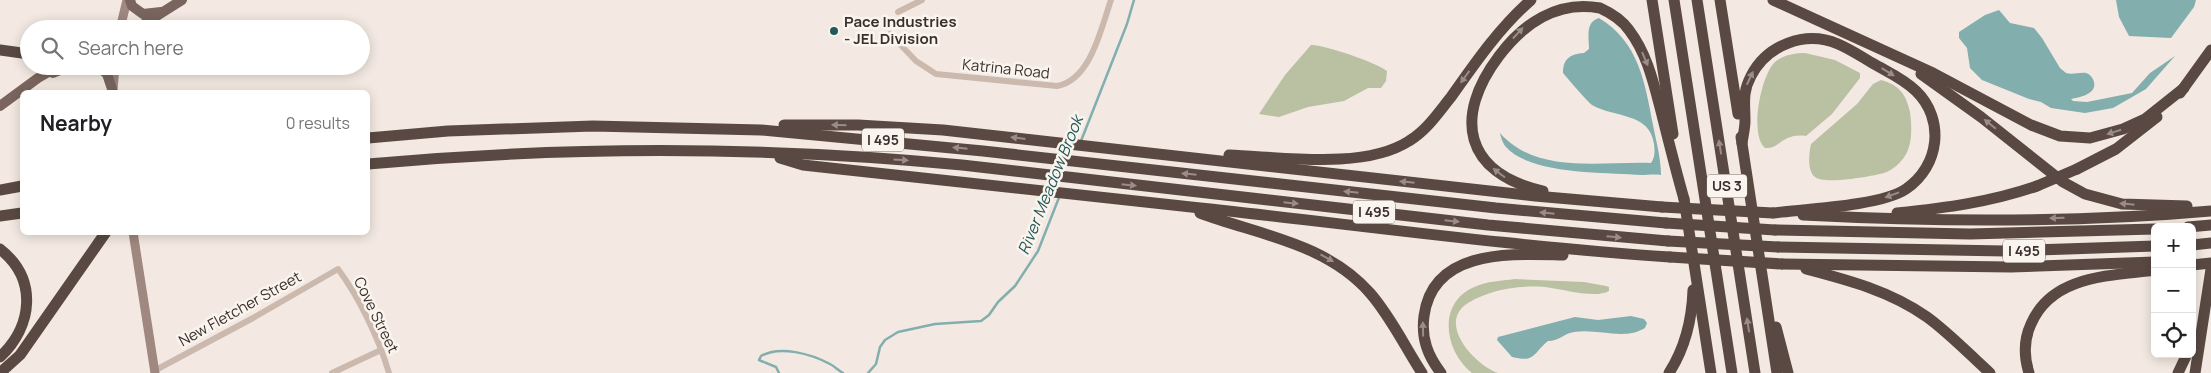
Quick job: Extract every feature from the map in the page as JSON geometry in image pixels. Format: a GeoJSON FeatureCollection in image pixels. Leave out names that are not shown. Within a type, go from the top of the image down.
{"type":"FeatureCollection","features":[{"type":"Feature","properties":{"kind":"highway"},"geometry":{"type":"LineString","coordinates":[[1142,152],[1340,159],[1368,157],[1394,149],[1410,140],[1429,125],[1496,36],[1531,0]]}},
{"type":"Feature","properties":{"kind":"highway"},"geometry":{"type":"LineString","coordinates":[[1652,0],[1710,373]]}},
{"type":"Feature","properties":{"kind":"highway","name":"US 3"},"geometry":{"type":"LineString","coordinates":[[1674,0],[1732,373]]}},
{"type":"Feature","properties":{"kind":"highway","name":"US 3"},"geometry":{"type":"LineString","coordinates":[[1697,0],[1756,373]]}},
{"type":"Feature","properties":{"kind":"highway"},"geometry":{"type":"LineString","coordinates":[[1720,0],[1777,373]]}},
{"type":"Feature","properties":{"kind":"highway"},"geometry":{"type":"LineString","coordinates":[[1773,0],[1872,44],[2031,125],[2050,133],[2071,138],[2101,136],[2134,124],[2160,108],[2184,88]]}},
{"type":"Feature","properties":{"kind":"highway"},"geometry":{"type":"LineString","coordinates":[[1612,203],[1544,191],[1512,182],[1490,166],[1474,139],[1472,117],[1474,101],[1486,74],[1524,26],[1557,6],[1579,4],[1595,6],[1617,18],[1630,31],[1642,51],[1650,72],[1684,199]]}},
{"type":"Feature","properties":{"kind":"highway"},"geometry":{"type":"LineString","coordinates":[[1742,143],[1745,120],[1743,104],[1750,78],[1759,63],[1770,52],[1782,45],[1798,40],[1822,39],[1845,47],[1911,86],[1921,96],[1931,114],[1936,133],[1932,155],[1923,174],[1906,189],[1889,197],[1773,213]]}},
{"type":"Feature","properties":{"kind":"highway"},"geometry":{"type":"LineString","coordinates":[[1872,44],[1936,84],[2063,182],[2085,194],[2113,202],[2135,205],[2211,205]]}},
{"type":"Feature","properties":{"kind":"highway"},"geometry":{"type":"LineString","coordinates":[[0,50],[20,53]]}},
{"type":"Feature","properties":{"kind":"highway"},"geometry":{"type":"LineString","coordinates":[[1823,216],[1876,215],[1954,206],[1997,198],[2037,186],[2077,169],[2116,149],[2141,131],[2184,88],[2211,50]]}},
{"type":"Feature","properties":{"kind":"highway"},"geometry":{"type":"LineString","coordinates":[[705,128],[768,125],[868,126],[943,130],[1612,203],[1823,216],[1882,219],[1998,219],[2114,217],[2211,211]]}},
{"type":"Feature","properties":{"kind":"highway","name":"I 495"},"geometry":{"type":"LineString","coordinates":[[370,138],[448,131],[593,126],[705,128],[817,134],[1486,207],[1666,223],[1775,230],[1970,234],[2151,229]]}},
{"type":"Feature","properties":{"kind":"highway","name":"I 495"},"geometry":{"type":"LineString","coordinates":[[370,164],[459,156],[571,152],[661,150],[765,153],[934,162],[1516,228],[1668,241],[1778,247],[2006,251],[2151,246]]}},
{"type":"Feature","properties":{"kind":"highway"},"geometry":{"type":"LineString","coordinates":[[765,153],[803,165],[1182,206],[1381,230],[1597,252],[1782,264],[1993,267],[2151,262]]}},
{"type":"Feature","properties":{"kind":"highway"},"geometry":{"type":"LineString","coordinates":[[0,190],[20,186]]}},
{"type":"Feature","properties":{"kind":"highway"},"geometry":{"type":"LineString","coordinates":[[1182,206],[1288,241],[1323,256],[1340,266],[1372,295],[1422,373]]}},
{"type":"Feature","properties":{"kind":"highway"},"geometry":{"type":"LineString","coordinates":[[0,216],[20,213]]}},
{"type":"Feature","properties":{"kind":"highway"},"geometry":{"type":"LineString","coordinates":[[2196,226],[2211,225]]}},
{"type":"Feature","properties":{"kind":"highway"},"geometry":{"type":"LineString","coordinates":[[0,373],[20,354],[104,235]]}},
{"type":"Feature","properties":{"kind":"highway"},"geometry":{"type":"LineString","coordinates":[[2196,244],[2211,243]]}},
{"type":"Feature","properties":{"kind":"highway"},"geometry":{"type":"LineString","coordinates":[[0,249],[9,257],[20,273],[26,289],[27,303],[21,330],[9,348],[0,357]]}},
{"type":"Feature","properties":{"kind":"highway"},"geometry":{"type":"LineString","coordinates":[[1441,373],[1425,345],[1423,330],[1424,312],[1434,289],[1444,277],[1458,266],[1488,257],[1515,255],[1670,257]]}},
{"type":"Feature","properties":{"kind":"highway"},"geometry":{"type":"LineString","coordinates":[[2196,260],[2211,261]]}},
{"type":"Feature","properties":{"kind":"highway"},"geometry":{"type":"LineString","coordinates":[[2196,264],[2211,261]]}},
{"type":"Feature","properties":{"kind":"highway"},"geometry":{"type":"LineString","coordinates":[[1782,264],[1846,280],[1901,301],[1927,317],[1990,373]]}},
{"type":"Feature","properties":{"kind":"highway"},"geometry":{"type":"LineString","coordinates":[[1670,373],[1680,354],[1687,333],[1691,310],[1694,268]]}},
{"type":"Feature","properties":{"kind":"highway"},"geometry":{"type":"LineString","coordinates":[[2195,373],[2211,269]]}},
{"type":"Feature","properties":{"kind":"highway"},"geometry":{"type":"LineString","coordinates":[[2029,373],[2025,352],[2027,335],[2033,319],[2048,299],[2070,285],[2089,279],[2151,271]]}},
{"type":"Feature","properties":{"kind":"highway"},"geometry":{"type":"LineString","coordinates":[[1761,273],[1788,373]]}},
{"type":"Feature","properties":{"kind":"highway"},"geometry":{"type":"LineString","coordinates":[[2196,326],[2209,282]]}},
{"type":"Feature","properties":{"kind":"highway"},"geometry":{"type":"LineString","coordinates":[[1967,352],[1984,373]]}},
{"type":"Feature","properties":{"kind":"highway"},"geometry":{"type":"LineString","coordinates":[[2178,373],[2185,358]]}},
{"type":"Feature","properties":{"kind":"main road"},"geometry":{"type":"LineString","coordinates":[[129,0],[132,6],[143,14],[167,11]]}},
{"type":"Feature","properties":{"kind":"main road"},"geometry":{"type":"LineString","coordinates":[[123,20],[129,0]]}},
{"type":"Feature","properties":{"kind":"main road"},"geometry":{"type":"LineString","coordinates":[[152,20],[182,0]]}},
{"type":"Feature","properties":{"kind":"main road"},"geometry":{"type":"LineString","coordinates":[[22,90],[43,75]]}},
{"type":"Feature","properties":{"kind":"main road"},"geometry":{"type":"LineString","coordinates":[[38,78],[46,75]]}},
{"type":"Feature","properties":{"kind":"main road"},"geometry":{"type":"LineString","coordinates":[[106,75],[112,90]]}},
{"type":"Feature","properties":{"kind":"main road"},"geometry":{"type":"LineString","coordinates":[[113,90],[114,75]]}},
{"type":"Feature","properties":{"kind":"main road"},"geometry":{"type":"LineString","coordinates":[[0,106],[20,91]]}},
{"type":"Feature","properties":{"kind":"main road"},"geometry":{"type":"LineString","coordinates":[[133,235],[154,372]]}},
{"type":"Feature","properties":{"kind":"street"},"geometry":{"type":"LineString","coordinates":[[898,12],[922,0]]}},
{"type":"Feature","properties":{"kind":"street","name":"Katrina Road"},"geometry":{"type":"LineString","coordinates":[[890,34],[916,61],[936,74],[1057,86],[1072,82],[1083,70],[1111,0]]}},
{"type":"Feature","properties":{"kind":"street","name":"New Fletcher Street"},"geometry":{"type":"LineString","coordinates":[[154,372],[338,268]]}},
{"type":"Feature","properties":{"kind":"street","name":"Cove Street"},"geometry":{"type":"LineString","coordinates":[[338,268],[351,286],[381,350],[388,373]]}},
{"type":"Feature","properties":{"kind":"street"},"geometry":{"type":"LineString","coordinates":[[332,373],[381,350]]}},
{"type":"Feature","properties":{"kind":"green space"},"geometry":{"type":"Polygon","coordinates":[[[1311,45],[1338,51],[1382,68],[1387,71],[1386,81],[1381,88],[1368,88],[1344,101],[1308,107],[1279,117],[1259,114],[1285,75],[1311,45]]]}},
{"type":"Feature","properties":{"kind":"green space"},"geometry":{"type":"Polygon","coordinates":[[[1805,53],[1835,60],[1860,73],[1860,78],[1832,114],[1806,136],[1792,137],[1770,148],[1765,148],[1760,141],[1757,118],[1761,91],[1765,79],[1770,69],[1778,60],[1789,55],[1805,53]]]}},
{"type":"Feature","properties":{"kind":"green space"},"geometry":{"type":"Polygon","coordinates":[[[1881,80],[1901,91],[1910,112],[1910,143],[1906,155],[1895,167],[1881,174],[1839,180],[1815,177],[1810,166],[1811,144],[1857,104],[1873,84],[1881,80]]]}},
{"type":"Feature","properties":{"kind":"green space"},"geometry":{"type":"Polygon","coordinates":[[[1515,279],[1584,282],[1609,287],[1609,291],[1587,294],[1545,287],[1515,287],[1486,294],[1468,303],[1459,311],[1456,321],[1457,332],[1470,353],[1479,362],[1498,373],[1472,373],[1463,364],[1451,341],[1449,329],[1453,306],[1461,296],[1472,288],[1483,284],[1515,279]]]}},
{"type":"Feature","properties":{"kind":"water"},"geometry":{"type":"Polygon","coordinates":[[[2116,0],[2196,0],[2194,7],[2171,38],[2129,36],[2119,17],[2116,0]]]}},
{"type":"Feature","properties":{"kind":"water"},"geometry":{"type":"Polygon","coordinates":[[[1999,10],[2010,23],[2034,28],[2060,68],[2066,73],[2086,73],[2091,76],[2094,82],[2093,89],[2087,94],[2071,99],[2073,101],[2087,102],[2132,93],[2150,73],[2175,56],[2146,89],[2113,108],[2085,113],[2051,108],[2041,102],[1982,80],[1970,68],[1967,48],[1959,38],[1959,32],[1985,15],[1999,10]]]}},
{"type":"Feature","properties":{"kind":"water"},"geometry":{"type":"Polygon","coordinates":[[[1599,18],[1623,39],[1632,51],[1638,65],[1650,109],[1661,175],[1589,172],[1550,167],[1533,163],[1518,156],[1506,147],[1502,141],[1500,133],[1515,146],[1532,155],[1571,163],[1651,163],[1654,154],[1654,144],[1646,126],[1630,117],[1592,105],[1563,73],[1564,64],[1568,58],[1584,53],[1589,49],[1588,35],[1590,26],[1599,18]]]}},
{"type":"Feature","properties":{"kind":"water"},"geometry":{"type":"Polygon","coordinates":[[[1631,316],[1644,319],[1647,323],[1645,328],[1628,334],[1583,331],[1571,333],[1548,341],[1533,356],[1526,359],[1512,357],[1497,340],[1498,337],[1575,317],[1598,320],[1631,316]]]}},
{"type":"Feature","properties":{"kind":"waterway","name":"River Meadow Brook"},"geometry":{"type":"LineString","coordinates":[[1081,141],[1127,24],[1134,0]]}},
{"type":"Feature","properties":{"kind":"waterway","name":"River Meadow Brook"},"geometry":{"type":"LineString","coordinates":[[868,373],[876,364],[880,347],[885,340],[898,332],[935,324],[981,321],[989,315],[998,302],[1015,286],[1038,251],[1060,195]]}},
{"type":"Feature","properties":{"kind":"waterway","name":"River Meadow Brook"},"geometry":{"type":"LineString","coordinates":[[779,373],[776,367],[759,360],[761,356],[777,351],[796,352],[822,360],[843,373]]}},
{"type":"Feature","properties":{"kind":"place","name":"Pace Industries - JEL Division"},"geometry":{"type":"Point","coordinates":[834,31]}}]}
